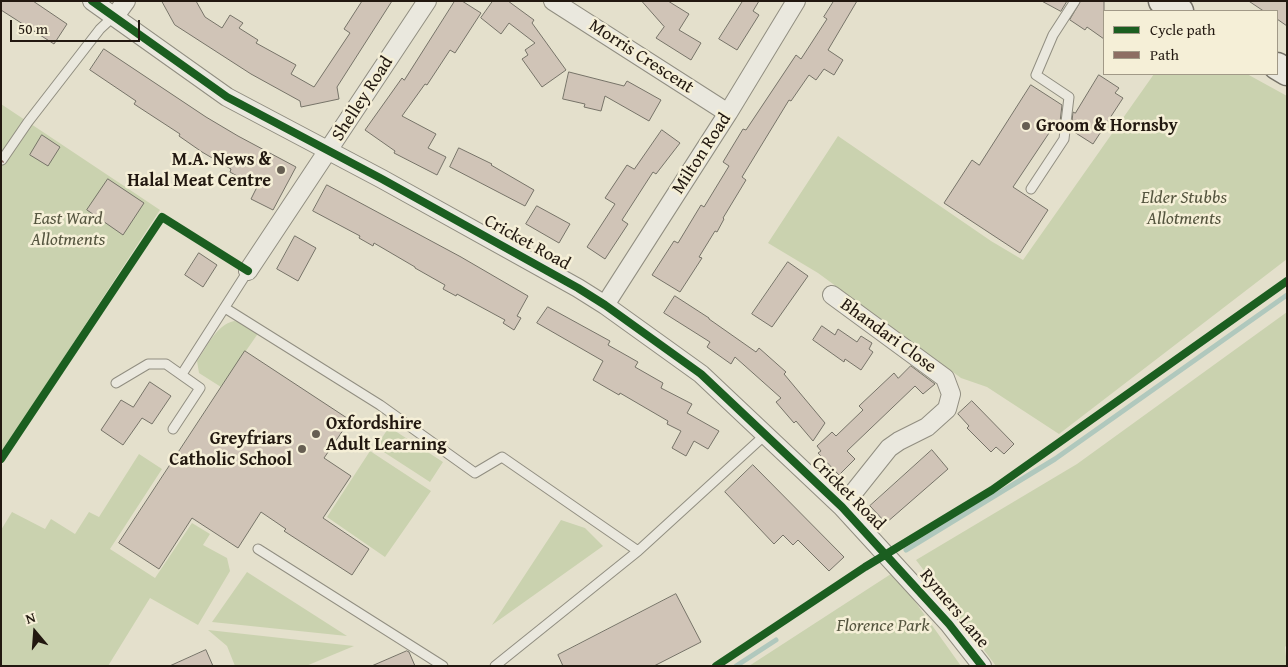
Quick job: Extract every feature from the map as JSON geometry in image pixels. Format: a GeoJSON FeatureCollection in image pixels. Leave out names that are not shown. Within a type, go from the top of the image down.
{"type":"FeatureCollection","features":[{"type":"Feature","properties":{"kind":"main road"},"geometry":{"type":"LineString","coordinates":[[1162,1],[1178,10]]}},
{"type":"Feature","properties":{"kind":"street","name":"Cricket Road"},"geometry":{"type":"LineString","coordinates":[[92,1],[227,97],[552,274],[605,306],[701,374],[842,507],[902,572]]}},
{"type":"Feature","properties":{"kind":"street"},"geometry":{"type":"LineString","coordinates":[[115,16],[126,1]]}},
{"type":"Feature","properties":{"kind":"street","name":"Shelley Road"},"geometry":{"type":"LineString","coordinates":[[248,272],[427,1]]}},
{"type":"Feature","properties":{"kind":"street","name":"Morris Crescent"},"geometry":{"type":"LineString","coordinates":[[553,1],[728,114]]}},
{"type":"Feature","properties":{"kind":"street","name":"Milton Road"},"geometry":{"type":"LineString","coordinates":[[605,306],[728,114],[796,1]]}},
{"type":"Feature","properties":{"kind":"street","name":"Bhandari Close"},"geometry":{"type":"LineString","coordinates":[[832,295],[945,378],[951,394],[947,409],[927,427],[889,448],[842,507]]}},
{"type":"Feature","properties":{"kind":"street","name":"Rymers Lane"},"geometry":{"type":"LineString","coordinates":[[902,572],[949,624],[982,666]]}},
{"type":"Feature","properties":{"kind":"lane"},"geometry":{"type":"LineString","coordinates":[[1031,189],[1064,139],[1069,97],[1036,74],[1053,36],[1075,1]]}},
{"type":"Feature","properties":{"kind":"lane"},"geometry":{"type":"LineString","coordinates":[[2,160],[28,122],[100,29],[115,16]]}},
{"type":"Feature","properties":{"kind":"lane"},"geometry":{"type":"LineString","coordinates":[[182,374],[248,272]]}},
{"type":"Feature","properties":{"kind":"lane"},"geometry":{"type":"LineString","coordinates":[[225,308],[380,404],[475,473],[502,457],[638,551]]}},
{"type":"Feature","properties":{"kind":"lane"},"geometry":{"type":"LineString","coordinates":[[116,383],[148,364],[166,364],[200,388],[173,429]]}},
{"type":"Feature","properties":{"kind":"lane"},"geometry":{"type":"LineString","coordinates":[[495,666],[638,551],[765,436]]}},
{"type":"Feature","properties":{"kind":"lane"},"geometry":{"type":"LineString","coordinates":[[258,549],[443,666]]}},
{"type":"Feature","properties":{"kind":"green space","name":"Elder Stubbs Allotments"},"geometry":{"type":"Polygon","coordinates":[[[1153,75],[1249,75],[1287,96],[1287,259],[1059,434],[987,387],[961,378],[818,273],[768,243],[838,136],[991,241],[1023,260],[1153,75]]]}},
{"type":"Feature","properties":{"kind":"green space","name":"East Ward Allotments"},"geometry":{"type":"Polygon","coordinates":[[[1,104],[160,210],[1,454],[1,104]]]}},
{"type":"Feature","properties":{"kind":"green space"},"geometry":{"type":"Polygon","coordinates":[[[1287,312],[1287,645],[1285,647],[1287,666],[996,666],[916,560],[1077,464],[1287,312]]]}},
{"type":"Feature","properties":{"kind":"green space"},"geometry":{"type":"Polygon","coordinates":[[[234,321],[241,322],[259,332],[221,387],[199,373],[197,361],[217,332],[228,323],[234,321]]]}},
{"type":"Feature","properties":{"kind":"green space"},"geometry":{"type":"Polygon","coordinates":[[[389,427],[443,462],[430,482],[376,447],[389,427]]]}},
{"type":"Feature","properties":{"kind":"green space"},"geometry":{"type":"Polygon","coordinates":[[[370,451],[431,491],[385,557],[327,517],[370,451]]]}},
{"type":"Feature","properties":{"kind":"green space"},"geometry":{"type":"Polygon","coordinates":[[[139,454],[162,469],[110,549],[155,578],[192,523],[210,534],[203,545],[227,558],[230,571],[198,625],[150,598],[108,666],[1,666],[1,530],[12,512],[45,529],[51,519],[75,534],[89,512],[99,517],[139,454]]]}},
{"type":"Feature","properties":{"kind":"green space"},"geometry":{"type":"Polygon","coordinates":[[[561,520],[585,528],[603,546],[492,625],[561,520]]]}},
{"type":"Feature","properties":{"kind":"green space"},"geometry":{"type":"Polygon","coordinates":[[[247,572],[347,636],[212,622],[247,572]]]}},
{"type":"Feature","properties":{"kind":"green space","name":"Florence Park"},"geometry":{"type":"Polygon","coordinates":[[[894,572],[961,666],[749,666],[894,572]]]}},
{"type":"Feature","properties":{"kind":"green space"},"geometry":{"type":"Polygon","coordinates":[[[208,630],[354,646],[306,666],[235,666],[227,646],[208,630]]]}},
{"type":"Feature","properties":{"kind":"building"},"geometry":{"type":"Polygon","coordinates":[[[1,1],[33,1],[67,24],[54,44],[1,10],[1,1]]]}},
{"type":"Feature","properties":{"kind":"building"},"geometry":{"type":"Polygon","coordinates":[[[162,1],[196,1],[205,17],[222,28],[230,15],[243,23],[239,28],[258,40],[256,43],[296,65],[291,74],[314,87],[350,33],[344,29],[362,1],[392,1],[337,87],[339,99],[301,107],[300,101],[251,74],[175,25],[162,1]]]}},
{"type":"Feature","properties":{"kind":"building"},"geometry":{"type":"Polygon","coordinates":[[[455,1],[462,1],[481,13],[455,53],[450,50],[427,85],[425,84],[402,116],[436,134],[428,148],[446,157],[437,175],[394,153],[395,151],[365,130],[402,78],[404,80],[455,1]]]}},
{"type":"Feature","properties":{"kind":"building"},"geometry":{"type":"Polygon","coordinates":[[[493,1],[508,1],[534,20],[532,23],[566,70],[542,87],[522,59],[528,55],[525,50],[535,43],[509,23],[501,34],[481,18],[493,1]]]}},
{"type":"Feature","properties":{"kind":"building"},"geometry":{"type":"Polygon","coordinates":[[[642,1],[668,1],[689,14],[679,30],[701,43],[691,60],[656,38],[664,27],[642,1]]]}},
{"type":"Feature","properties":{"kind":"building"},"geometry":{"type":"Polygon","coordinates":[[[743,1],[759,1],[753,11],[759,15],[737,50],[719,39],[743,1]]]}},
{"type":"Feature","properties":{"kind":"building"},"geometry":{"type":"Polygon","coordinates":[[[834,1],[857,1],[828,50],[843,60],[834,75],[824,69],[816,80],[809,75],[791,101],[789,100],[742,177],[746,180],[723,218],[717,232],[715,231],[699,257],[702,258],[680,292],[652,275],[674,241],[678,243],[701,205],[704,207],[729,166],[723,162],[743,129],[746,130],[796,55],[801,59],[827,19],[824,17],[834,1]]]}},
{"type":"Feature","properties":{"kind":"building"},"geometry":{"type":"Polygon","coordinates":[[[1042,1],[1067,1],[1061,11],[1042,1]]]}},
{"type":"Feature","properties":{"kind":"building"},"geometry":{"type":"Polygon","coordinates":[[[1081,1],[1104,1],[1103,38],[1087,27],[1085,30],[1070,20],[1081,1]]]}},
{"type":"Feature","properties":{"kind":"building"},"geometry":{"type":"Polygon","coordinates":[[[1249,1],[1287,1],[1287,26],[1278,20],[1278,10],[1262,10],[1249,1]]]}},
{"type":"Feature","properties":{"kind":"building"},"geometry":{"type":"Polygon","coordinates":[[[104,49],[206,117],[296,167],[273,210],[251,199],[257,187],[230,172],[231,169],[179,136],[180,134],[134,104],[136,101],[90,70],[104,49]]]}},
{"type":"Feature","properties":{"kind":"building"},"geometry":{"type":"Polygon","coordinates":[[[569,72],[624,86],[627,81],[661,100],[649,121],[605,96],[601,111],[584,107],[585,104],[563,99],[569,72]]]}},
{"type":"Feature","properties":{"kind":"building"},"geometry":{"type":"Polygon","coordinates":[[[1099,75],[1119,88],[1115,93],[1123,98],[1093,144],[1071,130],[1073,112],[1075,113],[1099,75]]]}},
{"type":"Feature","properties":{"kind":"building"},"geometry":{"type":"Polygon","coordinates":[[[1031,85],[1062,105],[1060,122],[1057,121],[1013,187],[1048,210],[1020,253],[944,203],[972,160],[979,165],[1031,85]]]}},
{"type":"Feature","properties":{"kind":"building"},"geometry":{"type":"Polygon","coordinates":[[[662,130],[680,143],[656,174],[653,172],[622,220],[628,224],[605,259],[587,247],[615,204],[605,198],[627,165],[634,169],[662,130]]]}},
{"type":"Feature","properties":{"kind":"building"},"geometry":{"type":"Polygon","coordinates":[[[42,135],[60,147],[48,166],[30,155],[42,135]]]}},
{"type":"Feature","properties":{"kind":"building"},"geometry":{"type":"Polygon","coordinates":[[[459,148],[492,164],[534,190],[525,206],[450,167],[459,148]]]}},
{"type":"Feature","properties":{"kind":"building"},"geometry":{"type":"Polygon","coordinates":[[[108,179],[144,203],[123,235],[87,210],[108,179]]]}},
{"type":"Feature","properties":{"kind":"building"},"geometry":{"type":"Polygon","coordinates":[[[327,185],[461,257],[528,296],[517,316],[521,318],[514,330],[503,323],[505,320],[457,294],[456,296],[443,289],[445,285],[415,267],[374,243],[373,246],[359,238],[360,236],[313,211],[327,185]]]}},
{"type":"Feature","properties":{"kind":"building"},"geometry":{"type":"Polygon","coordinates":[[[537,206],[570,224],[559,243],[526,224],[537,206]]]}},
{"type":"Feature","properties":{"kind":"building"},"geometry":{"type":"Polygon","coordinates":[[[295,236],[316,248],[298,281],[277,269],[295,236]]]}},
{"type":"Feature","properties":{"kind":"building"},"geometry":{"type":"Polygon","coordinates":[[[199,253],[217,265],[203,287],[185,275],[199,253]]]}},
{"type":"Feature","properties":{"kind":"building"},"geometry":{"type":"Polygon","coordinates":[[[788,262],[808,276],[772,327],[752,314],[788,262]]]}},
{"type":"Feature","properties":{"kind":"building"},"geometry":{"type":"Polygon","coordinates":[[[675,296],[756,352],[759,348],[786,372],[784,374],[825,423],[813,441],[776,402],[781,398],[735,357],[731,364],[707,347],[710,342],[664,313],[675,296]]]}},
{"type":"Feature","properties":{"kind":"building"},"geometry":{"type":"Polygon","coordinates":[[[548,307],[610,341],[608,345],[638,362],[635,367],[663,383],[661,388],[692,404],[687,413],[719,431],[708,449],[694,441],[686,456],[672,448],[681,431],[667,424],[668,421],[620,393],[619,395],[593,380],[603,361],[537,323],[548,307]]]}},
{"type":"Feature","properties":{"kind":"building"},"geometry":{"type":"Polygon","coordinates":[[[822,326],[835,335],[838,329],[857,342],[861,336],[872,343],[869,349],[873,352],[861,370],[845,359],[844,362],[813,340],[822,326]]]}},
{"type":"Feature","properties":{"kind":"building"},"geometry":{"type":"Polygon","coordinates":[[[245,351],[350,420],[324,458],[351,476],[323,518],[369,549],[352,575],[284,531],[286,529],[261,512],[238,548],[192,518],[159,569],[119,543],[245,351]]]}},
{"type":"Feature","properties":{"kind":"building"},"geometry":{"type":"Polygon","coordinates":[[[911,366],[935,384],[923,394],[915,386],[847,451],[855,459],[839,475],[818,453],[821,451],[817,446],[832,432],[836,436],[863,410],[859,406],[894,373],[898,378],[911,366]]]}},
{"type":"Feature","properties":{"kind":"building"},"geometry":{"type":"Polygon","coordinates":[[[150,382],[171,396],[152,424],[142,418],[123,445],[101,430],[121,400],[133,407],[150,382]]]}},
{"type":"Feature","properties":{"kind":"building"},"geometry":{"type":"Polygon","coordinates":[[[972,401],[1014,444],[1004,454],[996,447],[991,452],[967,428],[969,426],[958,414],[972,401]]]}},
{"type":"Feature","properties":{"kind":"building"},"geometry":{"type":"Polygon","coordinates":[[[932,450],[948,469],[886,523],[870,506],[932,450]]]}},
{"type":"Feature","properties":{"kind":"building"},"geometry":{"type":"Polygon","coordinates":[[[753,465],[844,557],[829,571],[798,540],[793,545],[783,535],[774,544],[725,492],[753,465]]]}},
{"type":"Feature","properties":{"kind":"building"},"geometry":{"type":"Polygon","coordinates":[[[676,594],[701,642],[654,666],[563,666],[558,655],[676,594]]]}},
{"type":"Feature","properties":{"kind":"building"},"geometry":{"type":"Polygon","coordinates":[[[206,650],[213,666],[170,666],[206,650]]]}},
{"type":"Feature","properties":{"kind":"building"},"geometry":{"type":"Polygon","coordinates":[[[407,651],[415,666],[372,666],[407,651]]]}},
{"type":"Feature","properties":{"kind":"waterway"},"geometry":{"type":"LineString","coordinates":[[906,550],[1055,459],[1287,295]]}},
{"type":"Feature","properties":{"kind":"waterway"},"geometry":{"type":"LineString","coordinates":[[736,666],[776,640]]}},
{"type":"Feature","properties":{"kind":"cycle path"},"geometry":{"type":"LineString","coordinates":[[92,1],[227,97],[382,179],[578,288],[605,305],[701,374],[842,507],[949,624],[982,666]]}},
{"type":"Feature","properties":{"kind":"cycle path"},"geometry":{"type":"LineString","coordinates":[[1,459],[162,217],[248,271]]}},
{"type":"Feature","properties":{"kind":"cycle path"},"geometry":{"type":"LineString","coordinates":[[716,666],[865,567],[992,490],[1287,281]]}},
{"type":"Feature","properties":{"kind":"place","name":"Groom & Hornsby"},"geometry":{"type":"Point","coordinates":[1026,126]}},
{"type":"Feature","properties":{"kind":"place","name":"M.A. News & Halal Meat Centre"},"geometry":{"type":"Point","coordinates":[281,170]}},
{"type":"Feature","properties":{"kind":"place","name":"Oxfordshire Adult Learning"},"geometry":{"type":"Point","coordinates":[316,434]}},
{"type":"Feature","properties":{"kind":"place","name":"Greyfriars Catholic School"},"geometry":{"type":"Point","coordinates":[302,449]}}]}
